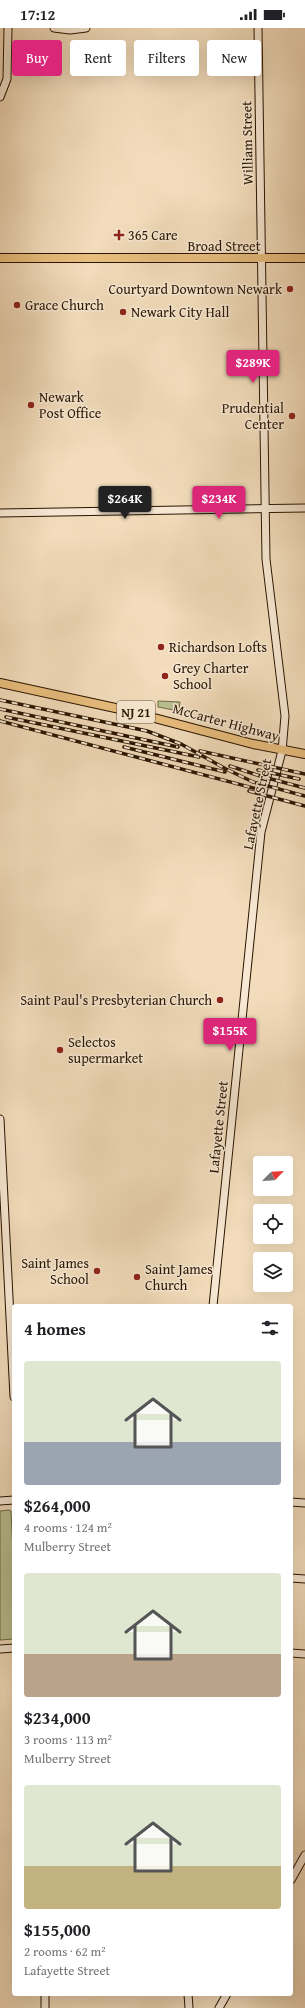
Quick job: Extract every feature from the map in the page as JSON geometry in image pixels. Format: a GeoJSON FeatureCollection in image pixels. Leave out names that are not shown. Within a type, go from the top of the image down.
{"type":"FeatureCollection","features":[{"type":"Feature","properties":{"kind":"main road","name":"Broad Street"},"geometry":{"type":"LineString","coordinates":[[0,258],[305,258]]}},
{"type":"Feature","properties":{"kind":"main road","name":"McCarter Highway"},"geometry":{"type":"LineString","coordinates":[[0,683],[154,717],[282,751],[305,754]]}},
{"type":"Feature","properties":{"kind":"street"},"geometry":{"type":"LineString","coordinates":[[0,97],[7,79],[8,28]]}},
{"type":"Feature","properties":{"kind":"street"},"geometry":{"type":"LineString","coordinates":[[54,28],[70,30],[86,28]]}},
{"type":"Feature","properties":{"kind":"street","name":"William Street"},"geometry":{"type":"LineString","coordinates":[[258,28],[262,259]]}},
{"type":"Feature","properties":{"kind":"street","name":"Lafayette Street"},"geometry":{"type":"LineString","coordinates":[[213,1304],[261,832],[282,751],[285,716],[268,592],[266,559],[262,259]]}},
{"type":"Feature","properties":{"kind":"street"},"geometry":{"type":"LineString","coordinates":[[0,513],[265,510],[305,508]]}},
{"type":"Feature","properties":{"kind":"street"},"geometry":{"type":"LineString","coordinates":[[0,1119],[12,1357]]}},
{"type":"Feature","properties":{"kind":"street"},"geometry":{"type":"LineString","coordinates":[[0,1501],[12,1500]]}},
{"type":"Feature","properties":{"kind":"street"},"geometry":{"type":"LineString","coordinates":[[293,1502],[305,1502]]}},
{"type":"Feature","properties":{"kind":"street"},"geometry":{"type":"LineString","coordinates":[[293,1578],[305,1579]]}},
{"type":"Feature","properties":{"kind":"street"},"geometry":{"type":"LineString","coordinates":[[0,1649],[12,1648]]}},
{"type":"Feature","properties":{"kind":"street"},"geometry":{"type":"LineString","coordinates":[[293,1653],[305,1654]]}},
{"type":"Feature","properties":{"kind":"street"},"geometry":{"type":"LineString","coordinates":[[293,1876],[305,1855]]}},
{"type":"Feature","properties":{"kind":"street"},"geometry":{"type":"LineString","coordinates":[[45,1996],[45,2008]]}},
{"type":"Feature","properties":{"kind":"street"},"geometry":{"type":"LineString","coordinates":[[188,1996],[189,2008]]}},
{"type":"Feature","properties":{"kind":"street"},"geometry":{"type":"LineString","coordinates":[[219,2008],[226,1996]]}},
{"type":"Feature","properties":{"kind":"green space"},"geometry":{"type":"Polygon","coordinates":[[[158,701],[180,702],[179,711],[158,707],[158,701]]]}},
{"type":"Feature","properties":{"kind":"green space"},"geometry":{"type":"Polygon","coordinates":[[[0,1511],[11,1511],[12,1639],[0,1640],[0,1511]]]}},
{"type":"Feature","properties":{"kind":"railway"},"geometry":{"type":"LineString","coordinates":[[0,700],[147,731],[181,744],[253,782],[305,796]]}},
{"type":"Feature","properties":{"kind":"railway"},"geometry":{"type":"LineString","coordinates":[[0,709],[178,747]]}},
{"type":"Feature","properties":{"kind":"railway"},"geometry":{"type":"LineString","coordinates":[[6,717],[199,757]]}},
{"type":"Feature","properties":{"kind":"railway"},"geometry":{"type":"LineString","coordinates":[[0,721],[257,789]]}},
{"type":"Feature","properties":{"kind":"railway"},"geometry":{"type":"LineString","coordinates":[[124,747],[225,772]]}},
{"type":"Feature","properties":{"kind":"railway"},"geometry":{"type":"LineString","coordinates":[[200,751],[305,774]]}},
{"type":"Feature","properties":{"kind":"railway"},"geometry":{"type":"LineString","coordinates":[[230,766],[305,788]]}},
{"type":"Feature","properties":{"kind":"railway"},"geometry":{"type":"LineString","coordinates":[[258,770],[299,779]]}},
{"type":"Feature","properties":{"kind":"railway"},"geometry":{"type":"LineString","coordinates":[[249,791],[305,806]]}},
{"type":"Feature","properties":{"kind":"place","name":"365 Care"},"geometry":{"type":"Point","coordinates":[119,235]}},
{"type":"Feature","properties":{"kind":"place","name":"Courtyard Downtown Newark"},"geometry":{"type":"Point","coordinates":[290,289]}},
{"type":"Feature","properties":{"kind":"place","name":"Grace Church"},"geometry":{"type":"Point","coordinates":[17,305]}},
{"type":"Feature","properties":{"kind":"place","name":"Newark City Hall"},"geometry":{"type":"Point","coordinates":[123,312]}},
{"type":"Feature","properties":{"kind":"place","name":"Newark Post Office"},"geometry":{"type":"Point","coordinates":[31,405]}},
{"type":"Feature","properties":{"kind":"place","name":"Prudential Center"},"geometry":{"type":"Point","coordinates":[292,416]}},
{"type":"Feature","properties":{"kind":"place","name":"Richardson Lofts"},"geometry":{"type":"Point","coordinates":[161,647]}},
{"type":"Feature","properties":{"kind":"place","name":"Grey Charter School"},"geometry":{"type":"Point","coordinates":[165,676]}},
{"type":"Feature","properties":{"kind":"place","name":"Saint Paul's Presbyterian Church"},"geometry":{"type":"Point","coordinates":[220,1000]}},
{"type":"Feature","properties":{"kind":"place","name":"Selectos supermarket"},"geometry":{"type":"Point","coordinates":[60,1050]}},
{"type":"Feature","properties":{"kind":"place","name":"Saint James School"},"geometry":{"type":"Point","coordinates":[97,1271]}},
{"type":"Feature","properties":{"kind":"place","name":"Saint James Church"},"geometry":{"type":"Point","coordinates":[137,1277]}}]}
